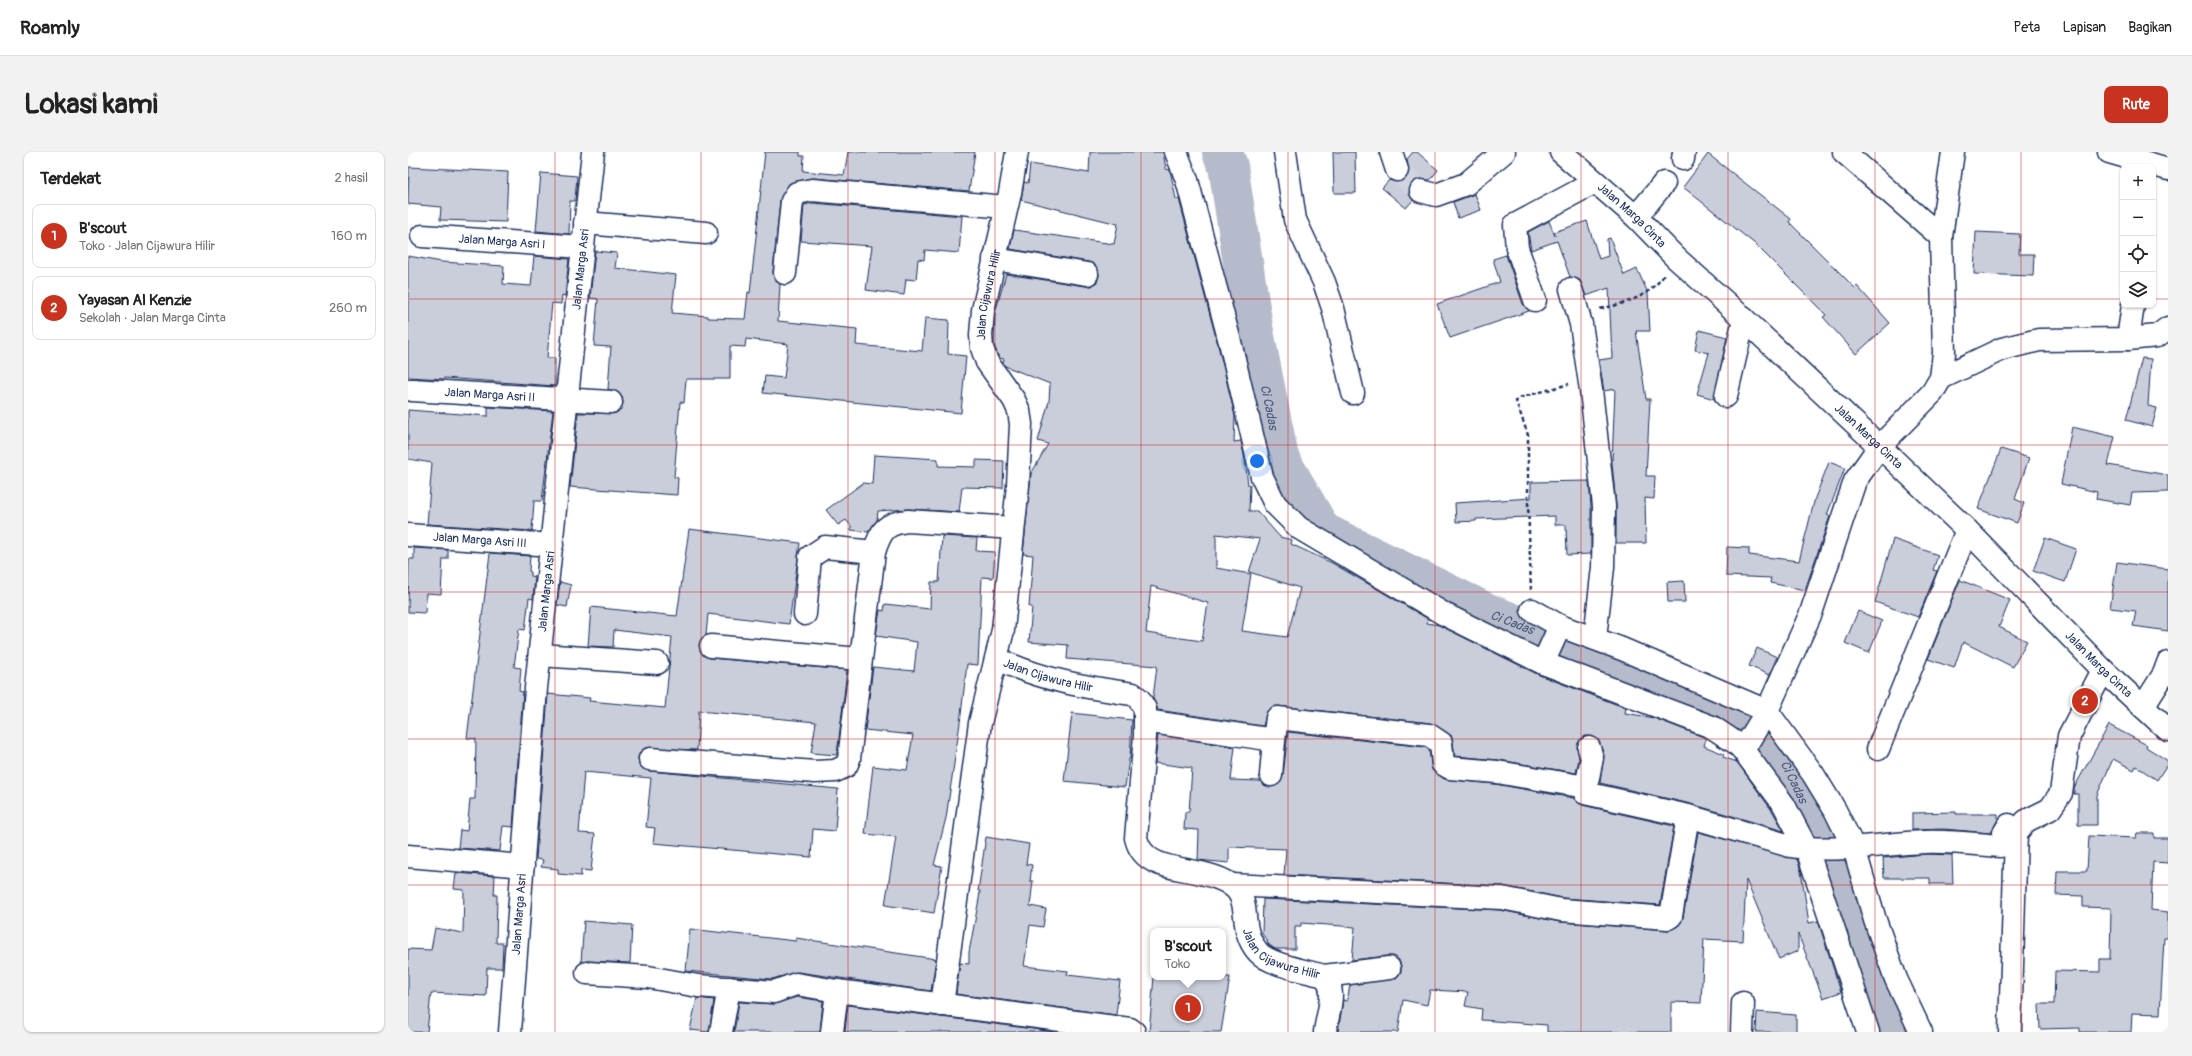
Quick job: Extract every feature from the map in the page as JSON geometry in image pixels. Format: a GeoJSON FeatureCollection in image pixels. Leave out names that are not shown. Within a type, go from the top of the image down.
{"type":"FeatureCollection","features":[{"type":"Feature","properties":{"kind":"street","name":"Jalan Marga Asri"},"geometry":{"type":"LineString","coordinates":[[510,1032],[540,656],[593,152]]}},
{"type":"Feature","properties":{"kind":"street","name":"Jalan Cijawura Hilir"},"geometry":{"type":"LineString","coordinates":[[1016,152],[1006,207],[983,310],[981,334],[982,348],[987,362],[1014,400],[1022,424],[1018,485],[1003,630],[997,659],[1020,670],[1073,686],[1133,694],[1139,699],[1145,710],[1136,838],[1139,848],[1146,857],[1163,865],[1207,874],[1232,885],[1239,891],[1244,904],[1251,941],[1259,953],[1278,963],[1324,976],[1330,981],[1332,989],[1325,1032]]}},
{"type":"Feature","properties":{"kind":"street"},"geometry":{"type":"LineString","coordinates":[[1176,152],[1187,180],[1230,342],[1262,477],[1275,504],[1299,528],[1444,614],[1545,659],[1712,727],[1746,746],[1814,849],[1868,1032]]}},
{"type":"Feature","properties":{"kind":"street"},"geometry":{"type":"LineString","coordinates":[[1285,152],[1294,220],[1324,282],[1333,308],[1353,393]]}},
{"type":"Feature","properties":{"kind":"street"},"geometry":{"type":"LineString","coordinates":[[1421,191],[1436,195],[1466,184],[1504,152]]}},
{"type":"Feature","properties":{"kind":"street","name":"Jalan Marga Cinta"},"geometry":{"type":"LineString","coordinates":[[1561,152],[1636,216],[1676,258],[1744,319],[1896,462],[1967,530],[2103,670],[2168,730]]}},
{"type":"Feature","properties":{"kind":"street"},"geometry":{"type":"LineString","coordinates":[[1844,152],[1941,237]]}},
{"type":"Feature","properties":{"kind":"street"},"geometry":{"type":"LineString","coordinates":[[1746,746],[1765,715],[1811,613],[1855,481],[1880,447],[1932,393],[1941,378],[1944,353],[1941,237],[1953,152]]}},
{"type":"Feature","properties":{"kind":"street"},"geometry":{"type":"LineString","coordinates":[[2109,152],[2158,170]]}},
{"type":"Feature","properties":{"kind":"street"},"geometry":{"type":"LineString","coordinates":[[1535,300],[1517,248],[1515,225],[1595,182]]}},
{"type":"Feature","properties":{"kind":"street"},"geometry":{"type":"LineString","coordinates":[[1636,216],[1664,182]]}},
{"type":"Feature","properties":{"kind":"street"},"geometry":{"type":"LineString","coordinates":[[785,273],[792,201],[797,193],[812,190],[1006,207]]}},
{"type":"Feature","properties":{"kind":"street"},"geometry":{"type":"LineString","coordinates":[[585,223],[706,233]]}},
{"type":"Feature","properties":{"kind":"street","name":"Jalan Marga Asri I"},"geometry":{"type":"LineString","coordinates":[[422,236],[582,247]]}},
{"type":"Feature","properties":{"kind":"street"},"geometry":{"type":"LineString","coordinates":[[994,259],[1087,274]]}},
{"type":"Feature","properties":{"kind":"street"},"geometry":{"type":"LineString","coordinates":[[1571,289],[1578,314],[1589,378],[1604,506],[1603,567],[1595,638]]}},
{"type":"Feature","properties":{"kind":"street"},"geometry":{"type":"LineString","coordinates":[[2128,339],[2133,308]]}},
{"type":"Feature","properties":{"kind":"street"},"geometry":{"type":"LineString","coordinates":[[1726,396],[1744,319]]}},
{"type":"Feature","properties":{"kind":"street"},"geometry":{"type":"LineString","coordinates":[[1941,378],[2002,349],[2040,340],[2128,339],[2157,336],[2168,328]]}},
{"type":"Feature","properties":{"kind":"street","name":"Jalan Marga Asri II"},"geometry":{"type":"LineString","coordinates":[[412,390],[611,402]]}},
{"type":"Feature","properties":{"kind":"street"},"geometry":{"type":"LineString","coordinates":[[1896,462],[1914,410]]}},
{"type":"Feature","properties":{"kind":"street"},"geometry":{"type":"LineString","coordinates":[[650,759],[815,772],[842,769],[846,766],[849,759],[860,659],[874,552],[877,541],[892,523],[908,521],[1013,528]]}},
{"type":"Feature","properties":{"kind":"street"},"geometry":{"type":"LineString","coordinates":[[1878,749],[1967,530]]}},
{"type":"Feature","properties":{"kind":"street","name":"Jalan Marga Asri III"},"geometry":{"type":"LineString","coordinates":[[408,535],[552,545]]}},
{"type":"Feature","properties":{"kind":"street"},"geometry":{"type":"LineString","coordinates":[[805,614],[810,557],[825,547],[874,552]]}},
{"type":"Feature","properties":{"kind":"street"},"geometry":{"type":"LineString","coordinates":[[1532,610],[1559,628],[1595,638],[1765,715],[1813,774],[1835,810],[1852,848],[1896,979],[1922,1032]]}},
{"type":"Feature","properties":{"kind":"street"},"geometry":{"type":"LineString","coordinates":[[1545,659],[1559,628]]}},
{"type":"Feature","properties":{"kind":"street"},"geometry":{"type":"LineString","coordinates":[[711,646],[860,659]]}},
{"type":"Feature","properties":{"kind":"street"},"geometry":{"type":"LineString","coordinates":[[540,656],[657,663]]}},
{"type":"Feature","properties":{"kind":"street"},"geometry":{"type":"LineString","coordinates":[[942,1005],[980,723],[990,677],[997,659]]}},
{"type":"Feature","properties":{"kind":"street"},"geometry":{"type":"LineString","coordinates":[[2143,707],[2164,674],[2168,663]]}},
{"type":"Feature","properties":{"kind":"street"},"geometry":{"type":"LineString","coordinates":[[2010,1032],[2016,833],[2026,821],[2050,809],[2061,793],[2069,736],[2103,670]]}},
{"type":"Feature","properties":{"kind":"street"},"geometry":{"type":"LineString","coordinates":[[1271,775],[1277,718],[1429,735],[1441,743],[1443,764],[1446,766],[1497,772],[1586,787]]}},
{"type":"Feature","properties":{"kind":"street"},"geometry":{"type":"LineString","coordinates":[[1145,721],[1274,740]]}},
{"type":"Feature","properties":{"kind":"street"},"geometry":{"type":"LineString","coordinates":[[1589,748],[1592,758],[1585,793],[1688,816],[1790,846],[1814,849],[1852,848],[1925,842],[2000,846],[2003,845],[2004,833],[2009,825]]}},
{"type":"Feature","properties":{"kind":"street"},"geometry":{"type":"LineString","coordinates":[[1232,885],[1502,898],[1561,910],[1668,918],[1671,916],[1688,816]]}},
{"type":"Feature","properties":{"kind":"street"},"geometry":{"type":"LineString","coordinates":[[408,856],[523,866]]}},
{"type":"Feature","properties":{"kind":"street"},"geometry":{"type":"LineString","coordinates":[[1324,976],[1389,968]]}},
{"type":"Feature","properties":{"kind":"street"},"geometry":{"type":"LineString","coordinates":[[587,973],[648,977],[692,985],[775,992],[796,984],[837,991],[1130,1029],[1134,1032]]}},
{"type":"Feature","properties":{"kind":"street"},"geometry":{"type":"LineString","coordinates":[[721,1032],[729,988]]}},
{"type":"Feature","properties":{"kind":"street"},"geometry":{"type":"LineString","coordinates":[[832,1032],[837,991]]}},
{"type":"Feature","properties":{"kind":"street"},"geometry":{"type":"LineString","coordinates":[[1742,1032],[1743,1004]]}},
{"type":"Feature","properties":{"kind":"path"},"geometry":{"type":"LineString","coordinates":[[1578,314],[1622,304],[1644,296],[1658,284],[1676,258]]}},
{"type":"Feature","properties":{"kind":"path"},"geometry":{"type":"LineString","coordinates":[[1532,610],[1528,501],[1528,435],[1516,401],[1519,398],[1589,378]]}},
{"type":"Feature","properties":{"kind":"building"},"geometry":{"type":"Polygon","coordinates":[[[765,152],[800,152],[800,156],[804,156],[803,171],[844,175],[848,152],[975,152],[969,191],[813,178],[790,183],[780,200],[773,272],[774,279],[780,284],[778,321],[857,329],[856,345],[922,351],[925,318],[949,320],[948,354],[966,356],[961,413],[763,393],[765,376],[784,378],[788,344],[746,339],[745,347],[730,346],[730,379],[686,379],[684,403],[680,402],[674,477],[678,478],[677,495],[570,487],[578,413],[616,413],[621,409],[623,403],[622,397],[618,392],[608,389],[611,347],[594,346],[598,299],[590,298],[595,251],[617,253],[615,268],[676,275],[672,313],[708,316],[708,318],[745,319],[748,292],[750,293],[765,152]]]}},
{"type":"Feature","properties":{"kind":"building"},"geometry":{"type":"Polygon","coordinates":[[[1090,152],[1163,152],[1166,169],[1170,170],[1176,199],[1179,199],[1218,345],[1235,416],[1234,442],[1241,441],[1248,485],[1250,485],[1249,511],[1257,511],[1280,537],[1292,540],[1291,544],[1332,563],[1377,589],[1428,619],[1427,623],[1439,625],[1539,675],[1626,708],[1625,713],[1654,718],[1706,738],[1704,746],[1724,754],[1723,757],[1737,762],[1773,812],[1784,831],[1691,804],[1600,783],[1604,755],[1598,739],[1592,736],[1585,736],[1577,745],[1579,759],[1576,773],[1499,760],[1455,756],[1452,736],[1430,723],[1278,706],[1272,707],[1267,711],[1263,726],[1158,710],[1153,698],[1157,666],[1067,659],[1068,645],[1029,642],[1032,607],[1029,607],[1033,555],[1023,554],[1031,474],[1048,444],[1038,441],[1049,401],[1050,384],[1005,366],[1003,363],[1004,359],[999,358],[994,345],[995,313],[1006,274],[1085,286],[1092,286],[1097,282],[1099,276],[1098,269],[1089,262],[1010,249],[1014,230],[1114,244],[1118,224],[1021,200],[1024,182],[1028,183],[1030,164],[1089,173],[1090,152]],[[1216,534],[1216,568],[1251,574],[1242,631],[1287,637],[1300,588],[1249,572],[1260,539],[1216,534]],[[1151,586],[1146,633],[1202,641],[1208,603],[1151,586]]]}},
{"type":"Feature","properties":{"kind":"building"},"geometry":{"type":"Polygon","coordinates":[[[1333,152],[1355,152],[1356,193],[1334,193],[1333,152]]]}},
{"type":"Feature","properties":{"kind":"building"},"geometry":{"type":"Polygon","coordinates":[[[1413,152],[1417,152],[1438,170],[1430,180],[1418,179],[1412,182],[1409,194],[1413,200],[1406,208],[1382,188],[1389,180],[1401,182],[1407,178],[1409,172],[1407,159],[1413,152]]]}},
{"type":"Feature","properties":{"kind":"building"},"geometry":{"type":"Polygon","coordinates":[[[1708,154],[1791,219],[1789,222],[1855,288],[1857,286],[1890,323],[1856,354],[1823,317],[1826,315],[1755,244],[1683,187],[1708,154]]]}},
{"type":"Feature","properties":{"kind":"building"},"geometry":{"type":"Polygon","coordinates":[[[409,167],[508,172],[506,222],[440,220],[441,207],[408,204],[409,167]]]}},
{"type":"Feature","properties":{"kind":"building"},"geometry":{"type":"Polygon","coordinates":[[[541,173],[577,176],[575,201],[570,201],[569,234],[536,231],[541,173]]]}},
{"type":"Feature","properties":{"kind":"building"},"geometry":{"type":"Polygon","coordinates":[[[1475,194],[1481,210],[1458,218],[1453,202],[1475,194]]]}},
{"type":"Feature","properties":{"kind":"building"},"geometry":{"type":"Polygon","coordinates":[[[813,203],[962,216],[959,253],[925,250],[924,260],[918,259],[916,280],[906,279],[904,295],[866,290],[872,246],[801,241],[804,205],[813,203]]]}},
{"type":"Feature","properties":{"kind":"building"},"geometry":{"type":"Polygon","coordinates":[[[1549,221],[1555,236],[1554,232],[1587,221],[1599,259],[1608,256],[1607,239],[1610,238],[1624,275],[1637,269],[1648,293],[1650,331],[1636,331],[1646,399],[1650,399],[1646,476],[1655,476],[1654,499],[1645,498],[1646,543],[1616,543],[1616,505],[1612,463],[1615,389],[1604,391],[1599,360],[1612,358],[1609,288],[1586,296],[1580,280],[1570,277],[1557,241],[1531,250],[1528,232],[1549,221]]]}},
{"type":"Feature","properties":{"kind":"building"},"geometry":{"type":"Polygon","coordinates":[[[1976,232],[2020,234],[2019,254],[2034,254],[2033,276],[1974,274],[1976,232]]]}},
{"type":"Feature","properties":{"kind":"building"},"geometry":{"type":"Polygon","coordinates":[[[1506,255],[1523,304],[1529,311],[1450,338],[1437,304],[1500,282],[1493,259],[1506,255]]]}},
{"type":"Feature","properties":{"kind":"building"},"geometry":{"type":"Polygon","coordinates":[[[408,256],[442,262],[504,266],[503,284],[531,286],[534,256],[569,259],[565,296],[562,295],[561,304],[552,303],[547,358],[555,358],[555,386],[444,378],[408,377],[408,256]]]}},
{"type":"Feature","properties":{"kind":"building"},"geometry":{"type":"Polygon","coordinates":[[[1699,330],[1727,337],[1714,399],[1697,394],[1709,353],[1695,350],[1699,330]]]}},
{"type":"Feature","properties":{"kind":"building"},"geometry":{"type":"Polygon","coordinates":[[[2142,358],[2151,359],[2148,406],[2157,408],[2152,427],[2126,420],[2142,358]]]}},
{"type":"Feature","properties":{"kind":"building"},"geometry":{"type":"Polygon","coordinates":[[[488,407],[553,411],[542,501],[534,501],[532,531],[427,524],[432,463],[408,459],[408,410],[488,416],[488,407]]]}},
{"type":"Feature","properties":{"kind":"building"},"geometry":{"type":"Polygon","coordinates":[[[2072,427],[2115,437],[2108,465],[2168,475],[2168,492],[2132,493],[2130,505],[2096,499],[2097,492],[2061,484],[2072,427]]]}},
{"type":"Feature","properties":{"kind":"building"},"geometry":{"type":"Polygon","coordinates":[[[2001,449],[2029,458],[2015,499],[2024,503],[2017,523],[1978,509],[2001,449]]]}},
{"type":"Feature","properties":{"kind":"building"},"geometry":{"type":"Polygon","coordinates":[[[874,455],[938,459],[938,466],[976,467],[976,460],[1004,461],[1003,488],[962,487],[959,512],[909,509],[878,511],[877,520],[868,532],[851,530],[851,526],[846,520],[838,525],[826,510],[863,483],[872,484],[874,455]]]}},
{"type":"Feature","properties":{"kind":"building"},"geometry":{"type":"Polygon","coordinates":[[[1829,462],[1845,468],[1827,515],[1830,516],[1805,590],[1770,583],[1771,578],[1726,576],[1727,547],[1749,548],[1749,555],[1799,561],[1815,498],[1829,462]]]}},
{"type":"Feature","properties":{"kind":"building"},"geometry":{"type":"Polygon","coordinates":[[[1589,481],[1591,507],[1591,554],[1567,555],[1566,525],[1555,525],[1555,516],[1476,519],[1476,521],[1456,522],[1455,503],[1531,498],[1531,482],[1589,481]]]}},
{"type":"Feature","properties":{"kind":"building"},"geometry":{"type":"Polygon","coordinates":[[[689,529],[800,543],[789,624],[708,614],[706,635],[701,639],[699,645],[704,656],[710,658],[847,670],[837,755],[811,753],[816,722],[699,711],[697,750],[645,748],[640,752],[638,758],[639,765],[643,769],[649,771],[838,789],[835,831],[813,829],[811,857],[653,843],[655,828],[646,827],[651,778],[584,772],[579,833],[595,834],[591,871],[581,870],[581,876],[558,874],[558,869],[541,867],[543,860],[536,859],[548,694],[590,698],[589,701],[665,708],[672,637],[614,630],[613,647],[588,646],[591,607],[677,616],[689,529]]]}},
{"type":"Feature","properties":{"kind":"building"},"geometry":{"type":"Polygon","coordinates":[[[942,536],[977,538],[976,551],[995,552],[993,578],[982,577],[978,665],[967,664],[946,818],[934,865],[942,866],[934,913],[885,905],[896,837],[865,834],[873,766],[907,770],[913,735],[865,730],[873,667],[914,671],[917,642],[876,636],[880,610],[884,611],[885,604],[930,609],[931,582],[939,582],[942,536]]]}},
{"type":"Feature","properties":{"kind":"building"},"geometry":{"type":"Polygon","coordinates":[[[2045,538],[2076,549],[2065,582],[2033,571],[2045,538]]]}},
{"type":"Feature","properties":{"kind":"building"},"geometry":{"type":"Polygon","coordinates":[[[1893,539],[1938,555],[1933,570],[1937,571],[1918,617],[1875,602],[1893,539]]]}},
{"type":"Feature","properties":{"kind":"building"},"geometry":{"type":"Polygon","coordinates":[[[414,548],[448,550],[448,559],[443,559],[441,594],[426,593],[425,613],[408,612],[409,559],[414,559],[414,548]]]}},
{"type":"Feature","properties":{"kind":"building"},"geometry":{"type":"Polygon","coordinates":[[[490,553],[530,556],[529,571],[531,572],[531,576],[535,577],[533,599],[529,598],[525,630],[519,629],[514,667],[521,668],[519,691],[523,692],[513,827],[503,826],[500,851],[458,848],[460,830],[467,831],[470,799],[475,799],[476,739],[467,738],[490,553]]]}},
{"type":"Feature","properties":{"kind":"building"},"geometry":{"type":"Polygon","coordinates":[[[2117,562],[2168,569],[2168,631],[2133,626],[2136,611],[2110,608],[2117,562]]]}},
{"type":"Feature","properties":{"kind":"building"},"geometry":{"type":"Polygon","coordinates":[[[1960,580],[2010,600],[1999,627],[2027,641],[2013,667],[1963,642],[1954,668],[1928,659],[1960,580]]]}},
{"type":"Feature","properties":{"kind":"building"},"geometry":{"type":"Polygon","coordinates":[[[1684,581],[1685,602],[1668,602],[1667,582],[1684,581]]]}},
{"type":"Feature","properties":{"kind":"building"},"geometry":{"type":"Polygon","coordinates":[[[560,582],[571,585],[567,607],[557,605],[560,582]]]}},
{"type":"Feature","properties":{"kind":"building"},"geometry":{"type":"Polygon","coordinates":[[[1858,611],[1882,621],[1869,653],[1845,643],[1858,611]]]}},
{"type":"Feature","properties":{"kind":"building"},"geometry":{"type":"Polygon","coordinates":[[[1757,648],[1777,657],[1769,675],[1749,666],[1757,648]]]}},
{"type":"Feature","properties":{"kind":"building"},"geometry":{"type":"Polygon","coordinates":[[[1072,713],[1132,720],[1130,759],[1125,787],[1064,781],[1072,713]]]}},
{"type":"Feature","properties":{"kind":"building"},"geometry":{"type":"Polygon","coordinates":[[[2109,725],[2147,745],[2146,747],[2168,761],[2168,763],[2157,780],[2136,766],[2134,770],[2113,759],[2097,795],[2097,825],[2078,825],[2078,794],[2074,794],[2074,788],[2109,725]]]}},
{"type":"Feature","properties":{"kind":"building"},"geometry":{"type":"Polygon","coordinates":[[[1288,732],[1425,747],[1429,750],[1432,770],[1444,779],[1495,784],[1573,798],[1582,805],[1674,826],[1660,905],[1563,898],[1503,886],[1284,875],[1286,849],[1229,847],[1229,863],[1198,860],[1199,830],[1184,829],[1185,812],[1189,812],[1192,768],[1155,763],[1158,735],[1235,747],[1231,780],[1260,781],[1264,785],[1270,787],[1281,782],[1283,776],[1288,732]]]}},
{"type":"Feature","properties":{"kind":"building"},"geometry":{"type":"Polygon","coordinates":[[[1956,812],[1956,814],[1998,814],[1998,819],[1991,833],[1943,829],[1912,830],[1912,813],[1956,812]]]}},
{"type":"Feature","properties":{"kind":"building"},"geometry":{"type":"Polygon","coordinates":[[[1698,832],[1797,859],[1801,871],[1809,923],[1818,921],[1841,992],[1823,998],[1798,934],[1798,951],[1779,959],[1746,880],[1743,941],[1704,939],[1701,1003],[1671,1002],[1671,1032],[1547,1032],[1547,1025],[1481,1020],[1482,1009],[1465,1006],[1468,992],[1430,990],[1427,1005],[1403,1000],[1398,1032],[1338,1032],[1343,1000],[1347,1001],[1350,985],[1396,978],[1401,972],[1399,960],[1394,956],[1387,956],[1352,960],[1355,927],[1301,923],[1301,926],[1295,926],[1295,949],[1275,949],[1268,944],[1267,940],[1262,934],[1263,899],[1500,910],[1560,922],[1668,930],[1678,926],[1683,918],[1698,832]]]}},
{"type":"Feature","properties":{"kind":"building"},"geometry":{"type":"Polygon","coordinates":[[[2137,833],[2154,833],[2154,838],[2168,838],[2168,863],[2153,862],[2151,910],[2168,912],[2168,938],[2164,938],[2160,1014],[2132,1013],[2131,1032],[2080,1032],[2080,1028],[2040,1029],[2039,1004],[2054,1004],[2055,971],[2100,972],[2100,959],[2110,959],[2111,908],[2083,907],[2083,896],[2056,895],[2057,871],[2087,871],[2089,836],[2136,838],[2137,833]]]}},
{"type":"Feature","properties":{"kind":"building"},"geometry":{"type":"Polygon","coordinates":[[[986,837],[1029,844],[1026,864],[1032,865],[1030,881],[1033,881],[1030,906],[1046,909],[1043,927],[1030,925],[1024,966],[1068,971],[1067,975],[1120,981],[1116,1015],[956,994],[960,963],[969,964],[969,952],[979,899],[980,891],[978,891],[986,837]]]}},
{"type":"Feature","properties":{"kind":"building"},"geometry":{"type":"Polygon","coordinates":[[[1925,854],[1952,855],[1953,884],[1930,884],[1930,878],[1884,878],[1883,858],[1925,854]]]}},
{"type":"Feature","properties":{"kind":"building"},"geometry":{"type":"Polygon","coordinates":[[[456,873],[495,876],[494,895],[497,895],[496,943],[503,943],[502,968],[487,968],[486,996],[431,993],[427,1032],[408,1032],[408,949],[431,950],[435,928],[463,933],[464,890],[454,889],[456,873]]]}},
{"type":"Feature","properties":{"kind":"building"},"geometry":{"type":"Polygon","coordinates":[[[584,921],[632,925],[630,963],[581,962],[584,921]]]}},
{"type":"Feature","properties":{"kind":"building"},"geometry":{"type":"Polygon","coordinates":[[[690,929],[796,941],[796,938],[936,959],[931,991],[798,972],[772,979],[686,971],[690,929]]]}},
{"type":"Feature","properties":{"kind":"building"},"geometry":{"type":"Polygon","coordinates":[[[1226,977],[1230,977],[1221,1032],[1149,1032],[1154,980],[1226,980],[1226,977]]]}},
{"type":"Feature","properties":{"kind":"building"},"geometry":{"type":"Polygon","coordinates":[[[797,997],[823,1001],[820,1032],[734,1032],[739,1002],[773,1004],[797,997]]]}},
{"type":"Feature","properties":{"kind":"building"},"geometry":{"type":"Polygon","coordinates":[[[697,998],[714,1000],[709,1032],[690,1030],[697,998]]]}},
{"type":"Feature","properties":{"kind":"building"},"geometry":{"type":"Polygon","coordinates":[[[848,1005],[941,1017],[1056,1032],[845,1032],[848,1005]]]}},
{"type":"Feature","properties":{"kind":"building"},"geometry":{"type":"Polygon","coordinates":[[[1757,1012],[1796,1015],[1796,1032],[1756,1032],[1757,1012]]]}},
{"type":"Feature","properties":{"kind":"waterway","name":"Ci Cadas"},"geometry":{"type":"LineString","coordinates":[[1222,152],[1228,166],[1253,327],[1279,458],[1322,532],[1487,613],[1659,680],[1768,729],[1832,861],[1899,1032]]}},
{"type":"Feature","properties":{"kind":"tunnel"},"geometry":{"type":"LineString","coordinates":[[1397,170],[1421,191]]}},
{"type":"Feature","properties":{"kind":"place","name":"Yayasan Al Kenzie"},"geometry":{"type":"Point","coordinates":[2085,701]}},
{"type":"Feature","properties":{"kind":"place","name":"B'scout"},"geometry":{"type":"Point","coordinates":[1188,1008]}}]}
